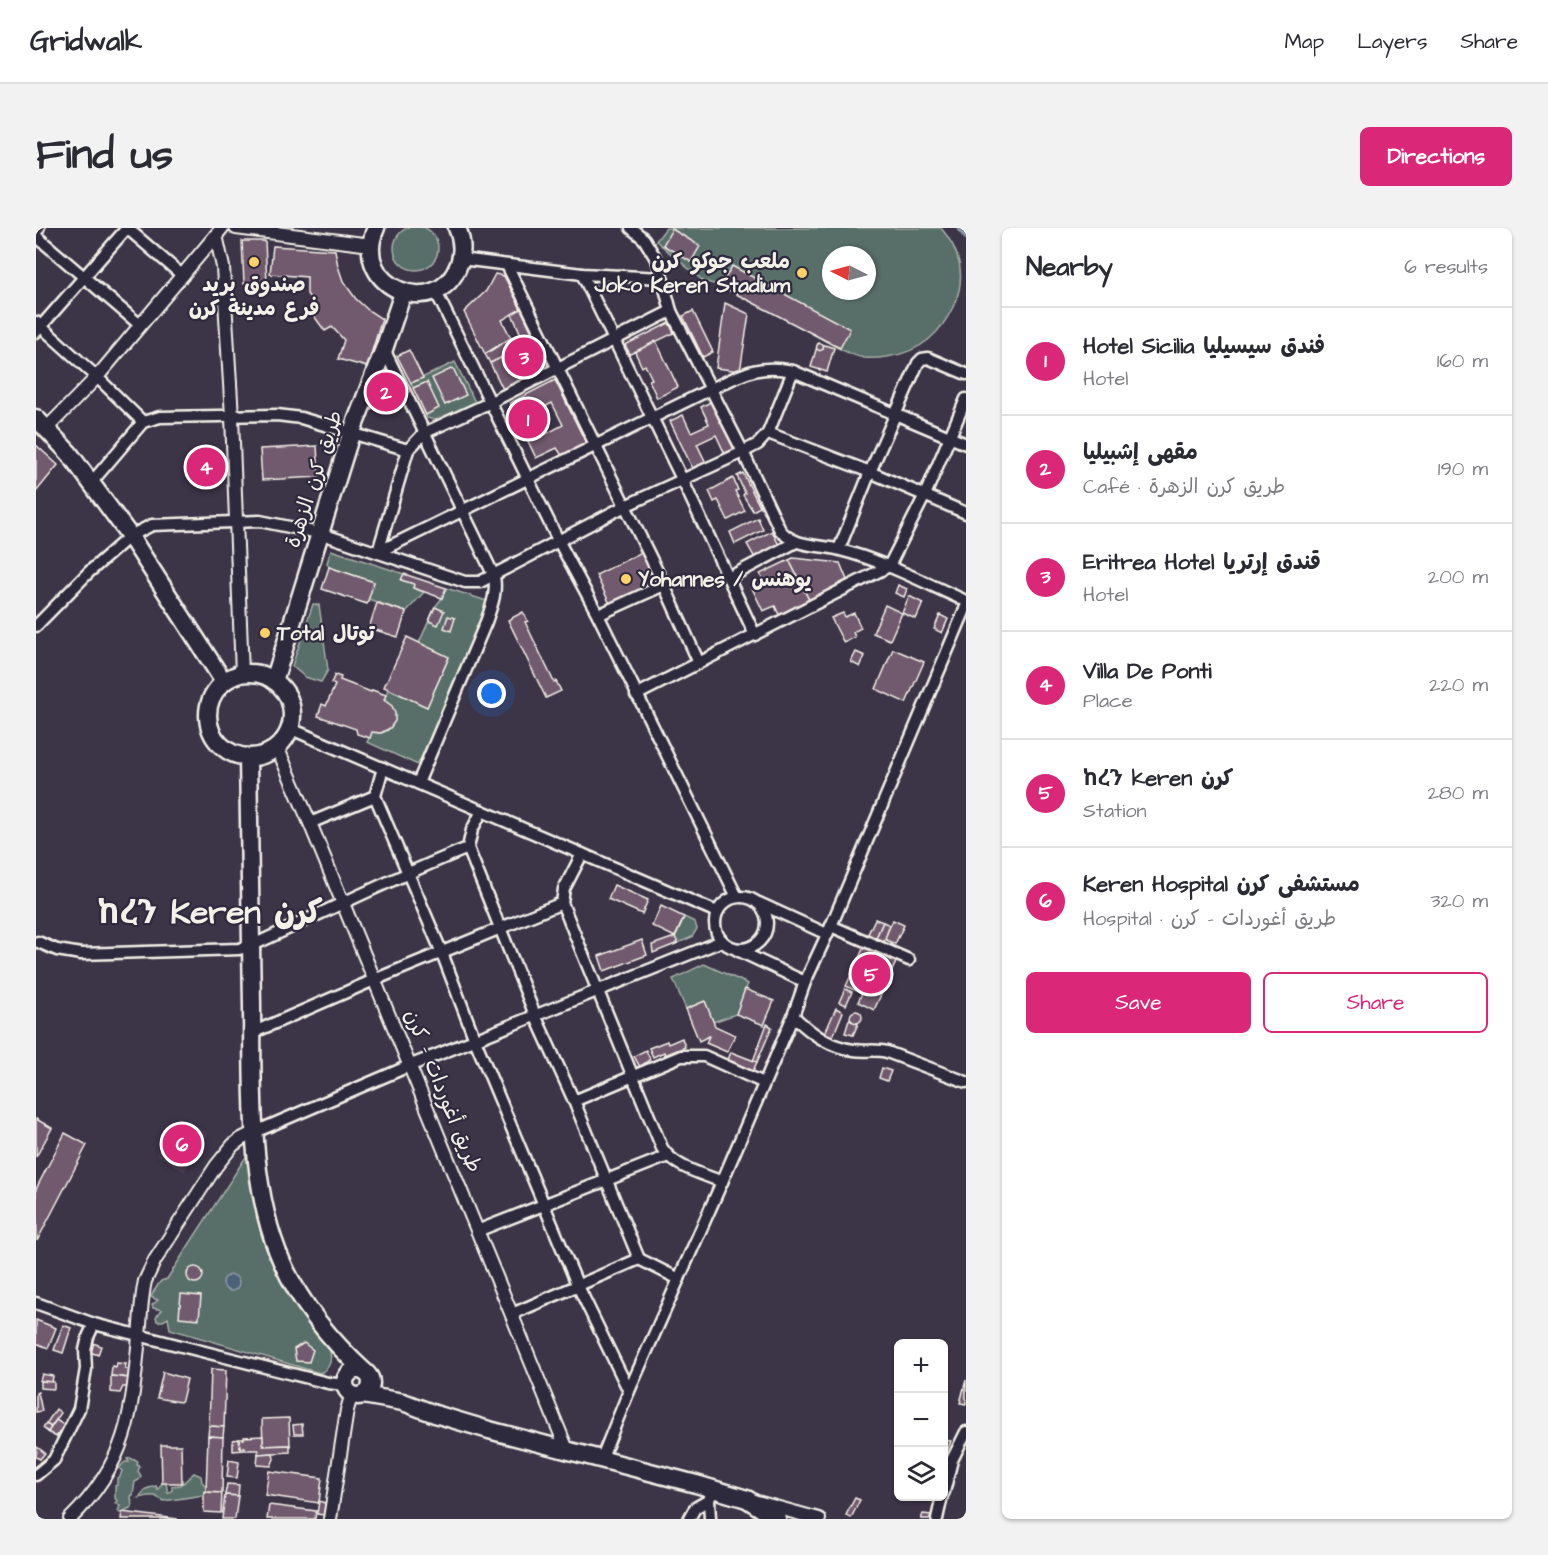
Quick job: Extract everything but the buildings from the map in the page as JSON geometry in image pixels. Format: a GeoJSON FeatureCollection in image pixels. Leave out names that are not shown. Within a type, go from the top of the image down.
{"type":"FeatureCollection","features":[{"type":"Feature","properties":{"kind":"main road"},"geometry":{"type":"LineString","coordinates":[[375,228],[371,245],[372,260],[378,274],[389,285],[403,292],[425,294],[452,278],[461,259],[462,246],[457,228]]}},
{"type":"Feature","properties":{"kind":"main road","name":"طريق كرن الزهرة"},"geometry":{"type":"LineString","coordinates":[[274,681],[351,434],[403,292]]}},
{"type":"Feature","properties":{"kind":"main road"},"geometry":{"type":"LineString","coordinates":[[42,423],[130,536],[224,682]]}},
{"type":"Feature","properties":{"kind":"main road"},"geometry":{"type":"LineString","coordinates":[[243,674],[254,674],[274,681],[286,694],[289,702],[290,728],[277,747],[258,756],[248,757],[229,751],[221,745],[210,728],[209,708],[212,698],[224,682],[243,674]]}},
{"type":"Feature","properties":{"kind":"main road"},"geometry":{"type":"LineString","coordinates":[[248,757],[255,1132],[259,1173],[268,1223],[281,1261],[299,1295],[319,1323],[342,1351],[403,1402]]}},
{"type":"Feature","properties":{"kind":"main road"},"geometry":{"type":"LineString","coordinates":[[342,1351],[352,1389]]}},
{"type":"Feature","properties":{"kind":"main road"},"geometry":{"type":"LineString","coordinates":[[352,1389],[371,1387],[367,1374]]}},
{"type":"Feature","properties":{"kind":"main road"},"geometry":{"type":"LineString","coordinates":[[352,1389],[403,1402],[489,1431],[696,1484],[711,1495],[747,1499],[777,1519]]}},
{"type":"Feature","properties":{"kind":"street"},"geometry":{"type":"LineString","coordinates":[[143,422],[97,377],[38,327],[127,228],[183,276]]}},
{"type":"Feature","properties":{"kind":"street"},"geometry":{"type":"LineString","coordinates":[[236,228],[371,245]]}},
{"type":"Feature","properties":{"kind":"street"},"geometry":{"type":"LineString","coordinates":[[631,228],[644,239],[658,262],[671,311],[780,530],[787,538],[796,542],[840,549],[889,566],[966,601]]}},
{"type":"Feature","properties":{"kind":"street"},"geometry":{"type":"LineString","coordinates":[[644,239],[649,228]]}},
{"type":"Feature","properties":{"kind":"street"},"geometry":{"type":"LineString","coordinates":[[42,423],[97,377],[219,231]]}},
{"type":"Feature","properties":{"kind":"street"},"geometry":{"type":"LineString","coordinates":[[219,231],[232,417],[243,674]]}},
{"type":"Feature","properties":{"kind":"street"},"geometry":{"type":"LineString","coordinates":[[36,236],[141,325]]}},
{"type":"Feature","properties":{"kind":"street"},"geometry":{"type":"LineString","coordinates":[[461,259],[582,274],[662,278]]}},
{"type":"Feature","properties":{"kind":"street"},"geometry":{"type":"LineString","coordinates":[[507,265],[626,506],[699,663]]}},
{"type":"Feature","properties":{"kind":"street"},"geometry":{"type":"LineString","coordinates":[[582,274],[682,479],[755,636]]}},
{"type":"Feature","properties":{"kind":"street"},"geometry":{"type":"LineString","coordinates":[[435,290],[489,403],[598,615],[738,897]]}},
{"type":"Feature","properties":{"kind":"street"},"geometry":{"type":"LineString","coordinates":[[378,552],[408,450],[424,433],[489,403],[671,311]]}},
{"type":"Feature","properties":{"kind":"street"},"geometry":{"type":"LineString","coordinates":[[384,349],[494,576],[496,588],[494,600],[418,783]]}},
{"type":"Feature","properties":{"kind":"street"},"geometry":{"type":"LineString","coordinates":[[840,549],[870,472],[918,363],[928,358],[966,374]]}},
{"type":"Feature","properties":{"kind":"street"},"geometry":{"type":"LineString","coordinates":[[378,552],[756,369],[793,371],[966,444]]}},
{"type":"Feature","properties":{"kind":"street"},"geometry":{"type":"LineString","coordinates":[[36,626],[89,572],[130,536],[152,525],[260,521],[319,533],[465,582],[480,582],[626,506],[758,444],[768,433],[793,371]]}},
{"type":"Feature","properties":{"kind":"street"},"geometry":{"type":"LineString","coordinates":[[636,695],[889,566],[925,495],[966,399]]}},
{"type":"Feature","properties":{"kind":"street"},"geometry":{"type":"LineString","coordinates":[[91,483],[143,422],[160,417],[277,415],[301,418],[408,450]]}},
{"type":"Feature","properties":{"kind":"street"},"geometry":{"type":"LineString","coordinates":[[768,433],[870,472],[966,513]]}},
{"type":"Feature","properties":{"kind":"street"},"geometry":{"type":"LineString","coordinates":[[728,578],[796,542]]}},
{"type":"Feature","properties":{"kind":"street"},"geometry":{"type":"LineString","coordinates":[[598,615],[664,585]]}},
{"type":"Feature","properties":{"kind":"street"},"geometry":{"type":"LineString","coordinates":[[601,1460],[629,1391],[722,1182],[966,607]]}},
{"type":"Feature","properties":{"kind":"street"},"geometry":{"type":"LineString","coordinates":[[290,728],[717,912]]}},
{"type":"Feature","properties":{"kind":"street","name":"طريق أغوردات - كرن"},"geometry":{"type":"LineString","coordinates":[[277,747],[568,1452]]}},
{"type":"Feature","properties":{"kind":"street"},"geometry":{"type":"LineString","coordinates":[[383,768],[375,796],[442,953],[475,1040],[577,1284],[629,1391]]}},
{"type":"Feature","properties":{"kind":"street"},"geometry":{"type":"LineString","coordinates":[[310,823],[375,796]]}},
{"type":"Feature","properties":{"kind":"street"},"geometry":{"type":"LineString","coordinates":[[482,811],[472,830],[468,848],[535,1015],[574,1101],[639,1259],[679,1279]]}},
{"type":"Feature","properties":{"kind":"street"},"geometry":{"type":"LineString","coordinates":[[38,942],[57,950],[81,954],[239,949],[251,946],[343,904],[407,872],[468,848]]}},
{"type":"Feature","properties":{"kind":"street"},"geometry":{"type":"LineString","coordinates":[[582,854],[564,889],[561,903],[662,1148],[676,1163],[722,1182]]}},
{"type":"Feature","properties":{"kind":"street"},"geometry":{"type":"LineString","coordinates":[[805,982],[722,942],[715,928],[717,912],[722,905],[738,897],[754,900],[909,960]]}},
{"type":"Feature","properties":{"kind":"street"},"geometry":{"type":"LineString","coordinates":[[734,948],[750,948],[758,943],[766,929],[765,912],[754,900]]}},
{"type":"Feature","properties":{"kind":"street"},"geometry":{"type":"LineString","coordinates":[[252,1033],[561,903]]}},
{"type":"Feature","properties":{"kind":"street"},"geometry":{"type":"LineString","coordinates":[[70,1519],[89,1501],[105,1478],[127,1428],[145,1281],[155,1260],[216,1166],[233,1145],[255,1132],[409,1066],[722,942]]}},
{"type":"Feature","properties":{"kind":"street"},"geometry":{"type":"LineString","coordinates":[[793,1016],[808,1031],[826,1042],[855,1051],[876,1049],[887,1052],[966,1082]]}},
{"type":"Feature","properties":{"kind":"street"},"geometry":{"type":"LineString","coordinates":[[574,1101],[681,1056],[693,1054],[704,1056],[764,1083]]}},
{"type":"Feature","properties":{"kind":"street"},"geometry":{"type":"LineString","coordinates":[[477,1231],[668,1156]]}},
{"type":"Feature","properties":{"kind":"street"},"geometry":{"type":"LineString","coordinates":[[512,1314],[639,1259]]}},
{"type":"Feature","properties":{"kind":"street"},"geometry":{"type":"LineString","coordinates":[[36,1303],[94,1324],[352,1389],[330,1519]]}},
{"type":"Feature","properties":{"kind":"street"},"geometry":{"type":"LineString","coordinates":[[36,1475],[54,1460],[79,1409],[86,1369],[85,1350],[94,1324]]}},
{"type":"Feature","properties":{"kind":"street"},"geometry":{"type":"LineString","coordinates":[[948,1476],[952,1460],[964,1439]]}},
{"type":"Feature","properties":{"kind":"street"},"geometry":{"type":"LineString","coordinates":[[689,1519],[694,1508],[711,1495]]}},
{"type":"Feature","properties":{"kind":"street"},"geometry":{"type":"LineString","coordinates":[[710,1519],[711,1495]]}},
{"type":"Feature","properties":{"kind":"street"},"geometry":{"type":"LineString","coordinates":[[747,1499],[819,1519]]}},
{"type":"Feature","properties":{"kind":"street"},"geometry":{"type":"LineString","coordinates":[[936,1519],[941,1501]]}},
{"type":"Feature","properties":{"kind":"shaded area"},"geometry":{"type":"Polygon","coordinates":[[[179,1116],[208,1134],[184,1172],[156,1154],[179,1116]]]}},
{"type":"Feature","properties":{"kind":"green space"},"geometry":{"type":"Polygon","coordinates":[[[416,226],[431,233],[438,248],[431,263],[416,270],[401,263],[394,248],[401,233],[416,226]]]}},
{"type":"Feature","properties":{"kind":"green space"},"geometry":{"type":"Polygon","coordinates":[[[666,228],[941,228],[957,254],[960,273],[955,303],[936,332],[920,346],[910,351],[879,358],[864,358],[850,354],[721,286],[703,281],[656,241],[666,228]]]}},
{"type":"Feature","properties":{"kind":"green space"},"geometry":{"type":"Polygon","coordinates":[[[455,362],[476,404],[440,422],[427,418],[411,383],[455,362]]]}},
{"type":"Feature","properties":{"kind":"green space"},"geometry":{"type":"Polygon","coordinates":[[[331,550],[404,574],[402,580],[414,584],[413,588],[424,592],[406,612],[368,599],[374,582],[329,567],[327,563],[331,550]]]}},
{"type":"Feature","properties":{"kind":"green space"},"geometry":{"type":"Polygon","coordinates":[[[446,588],[490,602],[418,765],[367,742],[372,732],[387,731],[393,725],[394,710],[384,700],[388,689],[427,707],[449,657],[419,643],[446,588]]]}},
{"type":"Feature","properties":{"kind":"green space"},"geometry":{"type":"Polygon","coordinates":[[[313,604],[319,605],[328,670],[321,682],[305,677],[292,666],[313,604]]]}},
{"type":"Feature","properties":{"kind":"green space"},"geometry":{"type":"Polygon","coordinates":[[[684,917],[695,922],[697,929],[692,937],[678,943],[675,937],[684,917]]]}},
{"type":"Feature","properties":{"kind":"green space"},"geometry":{"type":"Polygon","coordinates":[[[704,964],[748,984],[736,1014],[713,1022],[705,1001],[686,1009],[673,979],[704,964]]]}},
{"type":"Feature","properties":{"kind":"green space"},"geometry":{"type":"Polygon","coordinates":[[[247,1155],[253,1194],[266,1249],[280,1279],[298,1308],[329,1348],[330,1363],[320,1373],[170,1329],[168,1318],[157,1321],[156,1317],[162,1310],[153,1308],[152,1305],[158,1300],[151,1297],[153,1292],[161,1281],[167,1279],[247,1155]]]}},
{"type":"Feature","properties":{"kind":"green space"},"geometry":{"type":"Polygon","coordinates":[[[127,1459],[138,1462],[137,1465],[140,1466],[138,1471],[141,1476],[135,1482],[131,1496],[132,1507],[120,1513],[118,1511],[120,1506],[115,1503],[117,1501],[115,1486],[122,1471],[119,1468],[125,1462],[129,1462],[127,1459]]]}},
{"type":"Feature","properties":{"kind":"green space"},"geometry":{"type":"Polygon","coordinates":[[[194,1473],[201,1476],[202,1482],[207,1487],[204,1495],[164,1501],[155,1496],[139,1498],[146,1489],[156,1486],[158,1490],[162,1483],[166,1483],[168,1493],[172,1490],[172,1486],[181,1485],[194,1473]]]}},
{"type":"Feature","properties":{"kind":"water"},"geometry":{"type":"Polygon","coordinates":[[[231,1275],[239,1283],[231,1291],[223,1283],[231,1275]]]}},
{"type":"Feature","properties":{"kind":"waterway"},"geometry":{"type":"LineString","coordinates":[[958,228],[966,238]]}},
{"type":"Feature","properties":{"kind":"place","name":"صندوق بريد فرع مدينة كرن"},"geometry":{"type":"Point","coordinates":[254,262]}},
{"type":"Feature","properties":{"kind":"place","name":"ملعب جوكو كرن Joko Keren Stadium"},"geometry":{"type":"Point","coordinates":[802,273]}},
{"type":"Feature","properties":{"kind":"place","name":"Eritrea Hotel قندق إرتريا"},"geometry":{"type":"Point","coordinates":[524,357]}},
{"type":"Feature","properties":{"kind":"place","name":"مقهى إشبيليا"},"geometry":{"type":"Point","coordinates":[386,392]}},
{"type":"Feature","properties":{"kind":"place","name":"Hotel Sicilia فندق سيسيليا"},"geometry":{"type":"Point","coordinates":[528,419]}},
{"type":"Feature","properties":{"kind":"place","name":"Villa De Ponti"},"geometry":{"type":"Point","coordinates":[206,467]}},
{"type":"Feature","properties":{"kind":"place","name":"Yohannes / يوهنس"},"geometry":{"type":"Point","coordinates":[626,579]}},
{"type":"Feature","properties":{"kind":"place","name":"Total توتال"},"geometry":{"type":"Point","coordinates":[265,633]}},
{"type":"Feature","properties":{"kind":"place","name":"ከረን keren كرن"},"geometry":{"type":"Point","coordinates":[871,974]}},
{"type":"Feature","properties":{"kind":"place","name":"Keren Hospital مستشفى كرن"},"geometry":{"type":"Point","coordinates":[182,1144]}},
{"type":"Feature","properties":{"kind":"district","name":"ከረን Keren كرن"},"geometry":{"type":"Point","coordinates":[210,913]}}]}
